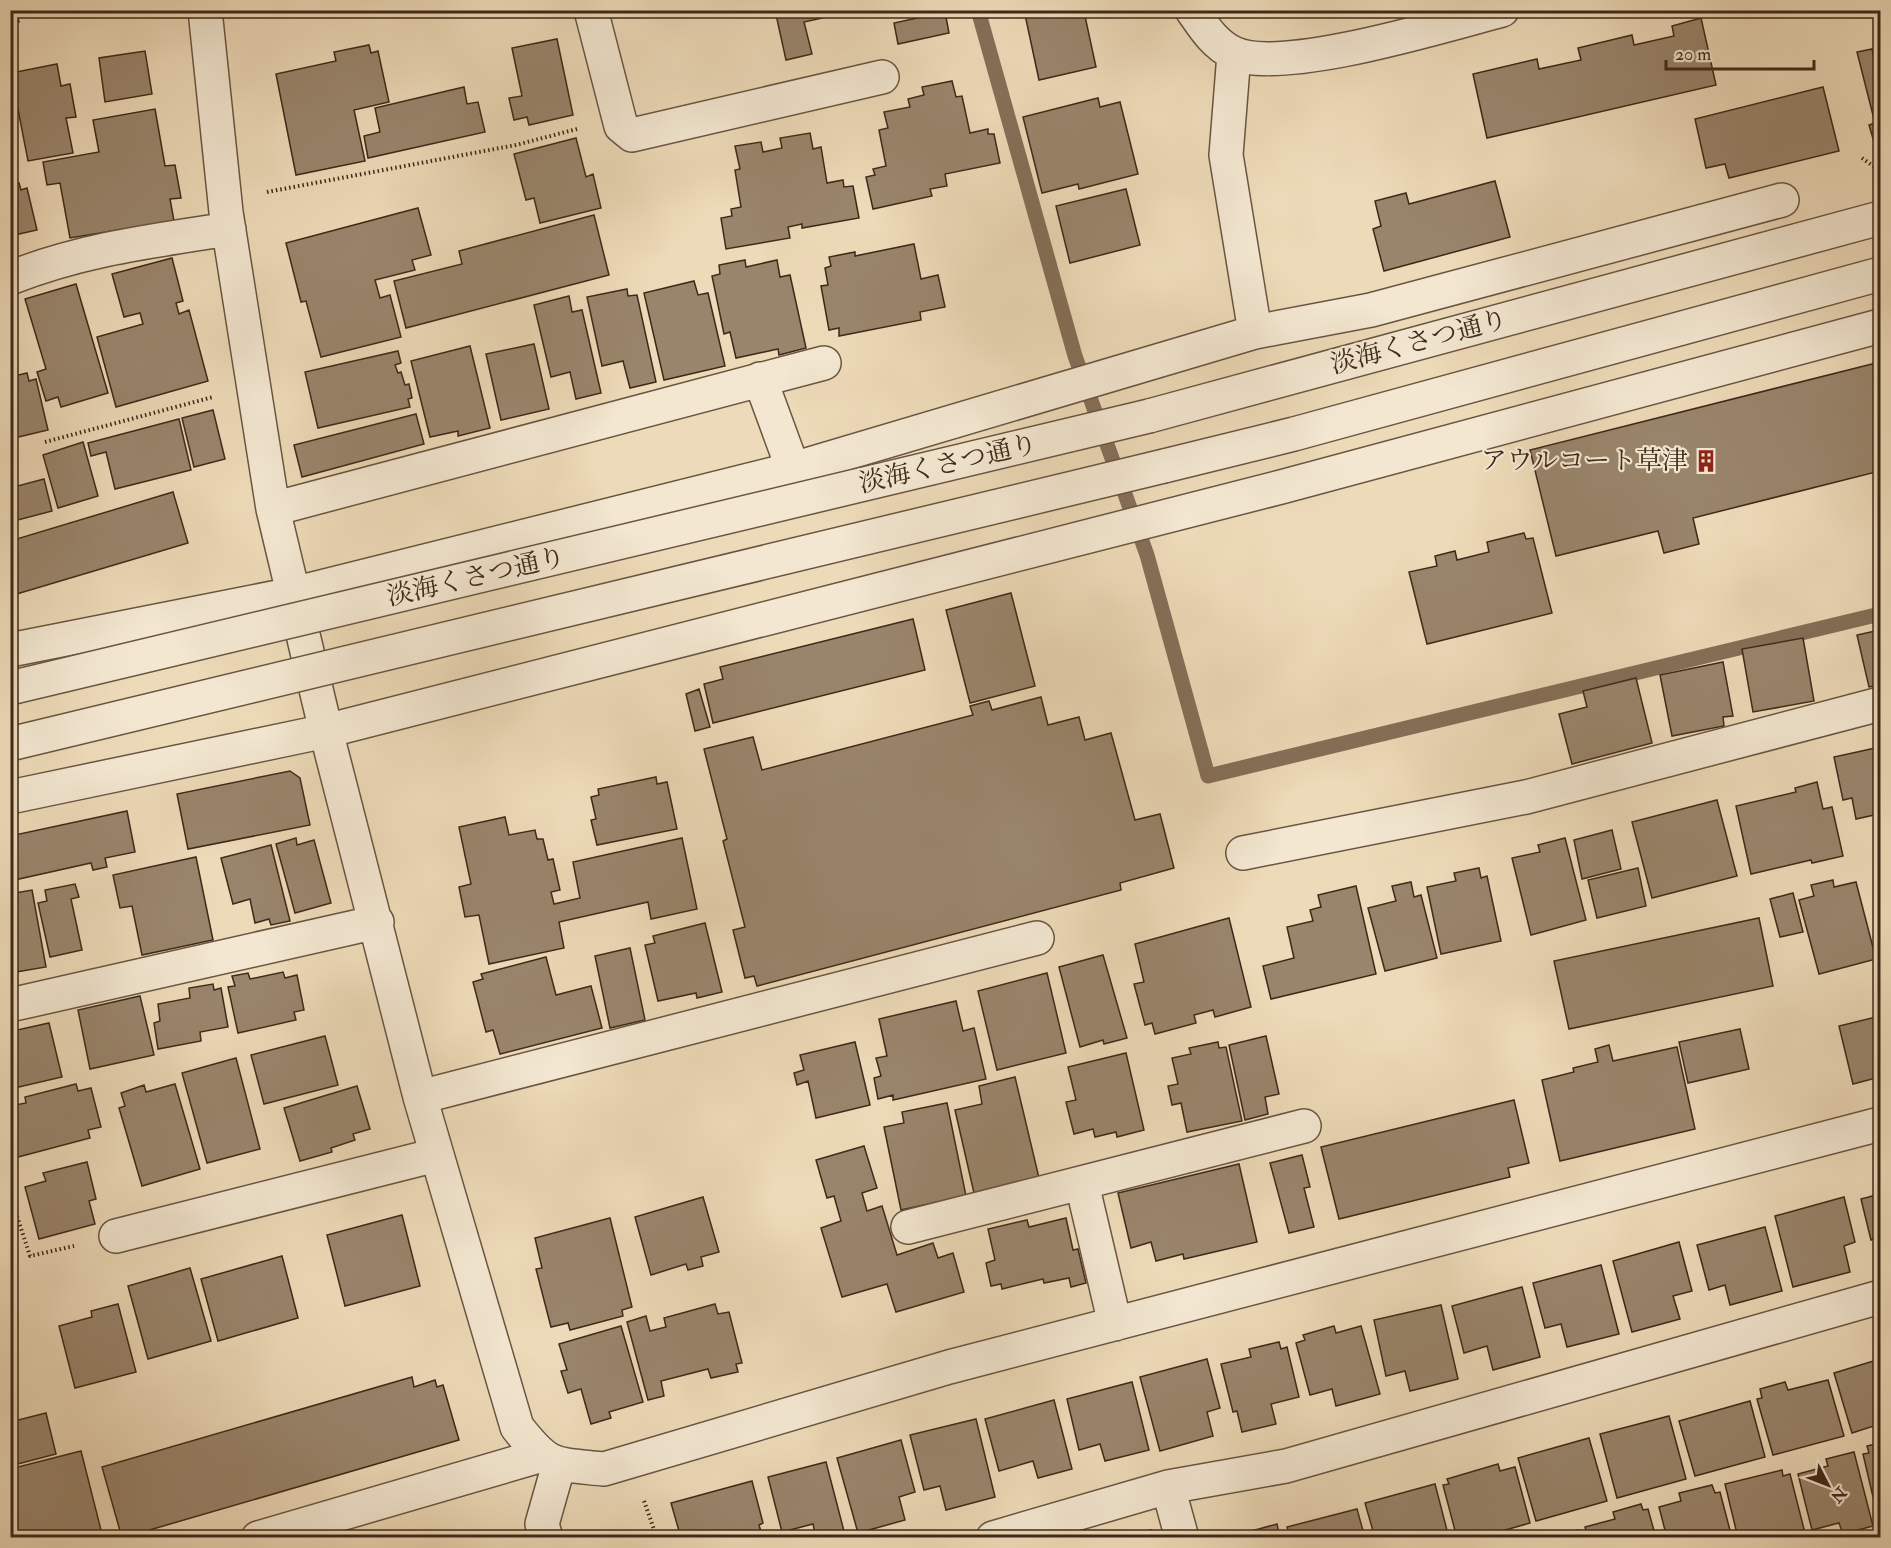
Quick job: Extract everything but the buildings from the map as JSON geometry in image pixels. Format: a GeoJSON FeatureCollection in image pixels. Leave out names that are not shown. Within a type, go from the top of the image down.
{"type":"FeatureCollection","features":[{"type":"Feature","properties":{"kind":"street"},"geometry":{"type":"LineString","coordinates":[[205,10],[224,196],[252,387],[273,509],[293,594],[326,731],[436,1155],[517,1427],[549,1460]]}},
{"type":"Feature","properties":{"kind":"street"},"geometry":{"type":"LineString","coordinates":[[591,10],[621,126],[632,135],[882,77]]}},
{"type":"Feature","properties":{"kind":"street"},"geometry":{"type":"LineString","coordinates":[[1192,10],[1209,36],[1234,54],[1269,59],[1301,57],[1390,39],[1502,10]]}},
{"type":"Feature","properties":{"kind":"street"},"geometry":{"type":"LineString","coordinates":[[1234,54],[1226,155],[1255,332]]}},
{"type":"Feature","properties":{"kind":"street"},"geometry":{"type":"LineString","coordinates":[[10,650],[293,594],[793,469],[1255,332],[1371,310],[1782,200]]}},
{"type":"Feature","properties":{"kind":"street","name":"淡海くさつ通り"},"geometry":{"type":"LineString","coordinates":[[10,688],[1149,416],[1881,218]]}},
{"type":"Feature","properties":{"kind":"street"},"geometry":{"type":"LineString","coordinates":[[10,278],[56,260],[147,240],[229,229]]}},
{"type":"Feature","properties":{"kind":"street","name":"淡海くさつ通り"},"geometry":{"type":"LineString","coordinates":[[10,744],[1294,434],[1881,274]]}},
{"type":"Feature","properties":{"kind":"street"},"geometry":{"type":"LineString","coordinates":[[10,797],[326,731],[1281,487],[1881,326]]}},
{"type":"Feature","properties":{"kind":"street"},"geometry":{"type":"LineString","coordinates":[[273,509],[824,363]]}},
{"type":"Feature","properties":{"kind":"street"},"geometry":{"type":"LineString","coordinates":[[760,379],[793,469]]}},
{"type":"Feature","properties":{"kind":"street"},"geometry":{"type":"LineString","coordinates":[[1243,853],[1526,797],[1881,705]]}},
{"type":"Feature","properties":{"kind":"street"},"geometry":{"type":"LineString","coordinates":[[10,1005],[377,922]]}},
{"type":"Feature","properties":{"kind":"street"},"geometry":{"type":"LineString","coordinates":[[420,1097],[1037,938]]}},
{"type":"Feature","properties":{"kind":"street"},"geometry":{"type":"LineString","coordinates":[[258,1538],[549,1460],[604,1469],[950,1367],[1881,1124]]}},
{"type":"Feature","properties":{"kind":"street"},"geometry":{"type":"LineString","coordinates":[[908,1227],[1304,1126]]}},
{"type":"Feature","properties":{"kind":"street"},"geometry":{"type":"LineString","coordinates":[[116,1236],[436,1155]]}},
{"type":"Feature","properties":{"kind":"street"},"geometry":{"type":"LineString","coordinates":[[1082,1184],[1115,1324]]}},
{"type":"Feature","properties":{"kind":"street"},"geometry":{"type":"LineString","coordinates":[[993,1538],[1168,1487],[1286,1466],[1881,1297]]}},
{"type":"Feature","properties":{"kind":"street"},"geometry":{"type":"LineString","coordinates":[[546,1538],[542,1524],[549,1460]]}},
{"type":"Feature","properties":{"kind":"street"},"geometry":{"type":"LineString","coordinates":[[1168,1487],[1182,1538]]}},
{"type":"Feature","properties":{"kind":"path"},"geometry":{"type":"LineString","coordinates":[[224,196],[293,189],[505,148],[620,117]]}},
{"type":"Feature","properties":{"kind":"path"},"geometry":{"type":"LineString","coordinates":[[1862,158],[1881,171]]}},
{"type":"Feature","properties":{"kind":"path"},"geometry":{"type":"LineString","coordinates":[[45,442],[252,387]]}},
{"type":"Feature","properties":{"kind":"path"},"geometry":{"type":"LineString","coordinates":[[10,1196],[30,1256],[116,1236]]}},
{"type":"Feature","properties":{"kind":"path"},"geometry":{"type":"LineString","coordinates":[[643,1499],[657,1538]]}},
{"type":"Feature","properties":{"kind":"waterway"},"geometry":{"type":"LineString","coordinates":[[978,10],[1075,356],[1147,555],[1208,776],[1880,614]]}},
{"type":"Feature","properties":{"kind":"place","name":"アウルコート草津"},"geometry":{"type":"Point","coordinates":[1706,461]}}]}
